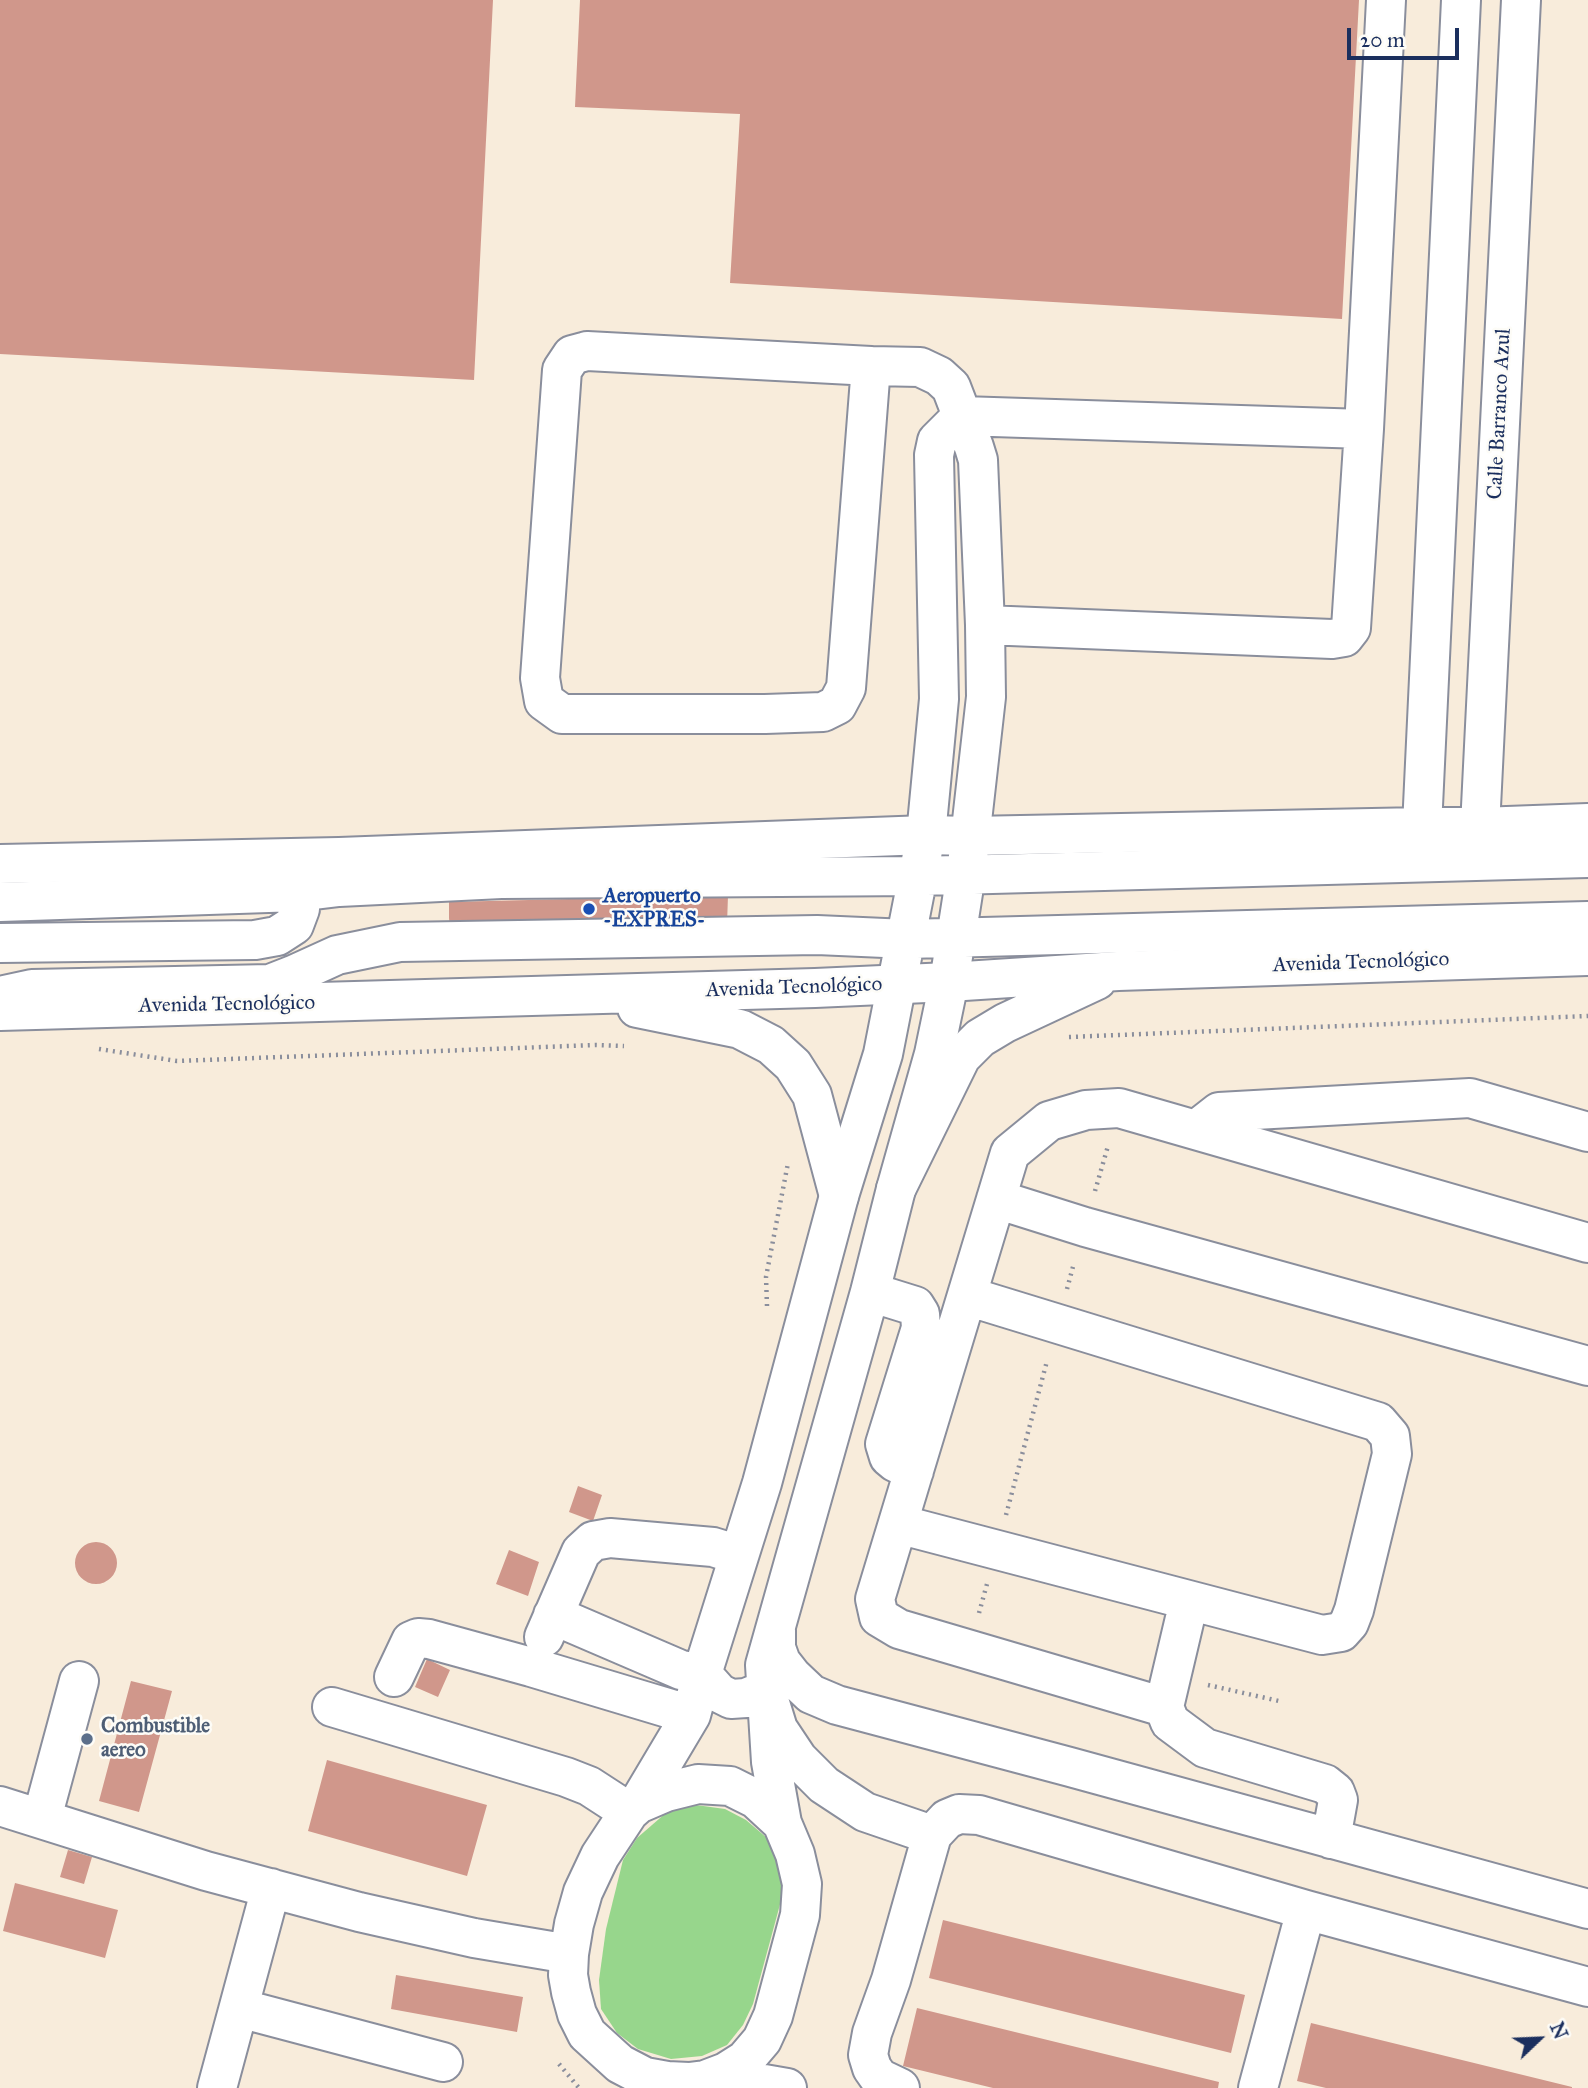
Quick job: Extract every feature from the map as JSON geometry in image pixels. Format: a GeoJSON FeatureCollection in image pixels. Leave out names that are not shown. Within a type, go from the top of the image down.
{"type":"FeatureCollection","features":[{"type":"Feature","properties":{"kind":"main road"},"geometry":{"type":"LineString","coordinates":[[985,625],[1332,639],[1344,637],[1351,628],[1386,0]]}},
{"type":"Feature","properties":{"kind":"main road"},"geometry":{"type":"LineString","coordinates":[[1422,827],[1461,0]]}},
{"type":"Feature","properties":{"kind":"main road","name":"Calle Barranco Azul"},"geometry":{"type":"LineString","coordinates":[[1480,828],[1521,0]]}},
{"type":"Feature","properties":{"kind":"main road"},"geometry":{"type":"LineString","coordinates":[[705,2080],[726,2072],[745,2060],[762,2040],[773,2016],[800,1915],[802,1884],[795,1854],[782,1823],[771,1762],[765,1665],[870,1292],[933,1054],[949,982],[971,836],[986,697],[978,460],[951,387],[939,376],[920,367],[587,351],[572,355],[562,370],[540,678],[544,701],[562,714],[765,714],[823,712],[836,705],[846,688],[871,366]]}},
{"type":"Feature","properties":{"kind":"main road"},"geometry":{"type":"LineString","coordinates":[[786,2088],[705,2080],[667,2081],[645,2077],[626,2080],[587,2034],[577,2014],[568,1975],[569,1954],[573,1924],[583,1892],[600,1856],[691,1715],[762,1483],[839,1196],[883,1054],[926,835],[939,699],[934,455],[937,441],[962,416],[1364,429]]}},
{"type":"Feature","properties":{"kind":"main road"},"geometry":{"type":"LineString","coordinates":[[0,902],[292,875],[926,835],[1480,828],[1588,823]]}},
{"type":"Feature","properties":{"kind":"main road"},"geometry":{"type":"LineString","coordinates":[[0,864],[292,875],[339,887],[501,879],[918,876],[1588,858]]}},
{"type":"Feature","properties":{"kind":"main road"},"geometry":{"type":"LineString","coordinates":[[0,943],[255,940],[277,936],[294,925],[300,909],[292,875]]}},
{"type":"Feature","properties":{"kind":"main road"},"geometry":{"type":"LineString","coordinates":[[0,996],[32,989],[270,984],[337,955],[400,942],[817,935],[956,939],[1588,921]]}},
{"type":"Feature","properties":{"kind":"main road","name":"Avenida Tecnológico"},"geometry":{"type":"LineString","coordinates":[[0,1011],[576,996],[949,982],[1118,971],[1588,956]]}},
{"type":"Feature","properties":{"kind":"main road"},"geometry":{"type":"LineString","coordinates":[[896,1189],[961,1057],[980,1038],[1005,1023],[1118,971]]}},
{"type":"Feature","properties":{"kind":"main road"},"geometry":{"type":"LineString","coordinates":[[576,996],[740,1030],[771,1045],[793,1065],[812,1095],[839,1196]]}},
{"type":"Feature","properties":{"kind":"main road"},"geometry":{"type":"LineString","coordinates":[[1196,1130],[1219,1112],[1470,1098],[1588,1132]]}},
{"type":"Feature","properties":{"kind":"main road"},"geometry":{"type":"LineString","coordinates":[[1164,1707],[899,1629],[879,1617],[875,1599],[1010,1153],[1049,1121],[1086,1110],[1119,1108],[1588,1243]]}},
{"type":"Feature","properties":{"kind":"main road"},"geometry":{"type":"LineString","coordinates":[[996,1199],[1085,1227],[1588,1366]]}},
{"type":"Feature","properties":{"kind":"main road"},"geometry":{"type":"LineString","coordinates":[[870,1292],[915,1306],[920,1314],[921,1328],[886,1444],[890,1457],[895,1462],[914,1471]]}},
{"type":"Feature","properties":{"kind":"main road"},"geometry":{"type":"LineString","coordinates":[[898,1524],[1322,1635],[1340,1632],[1349,1623],[1354,1610],[1392,1454],[1390,1436],[1378,1422],[967,1296]]}},
{"type":"Feature","properties":{"kind":"main road"},"geometry":{"type":"LineString","coordinates":[[531,1667],[581,1552],[593,1541],[610,1538],[713,1547],[739,1555]]}},
{"type":"Feature","properties":{"kind":"main road"},"geometry":{"type":"LineString","coordinates":[[1189,1601],[1164,1707],[1170,1722],[1205,1748],[1325,1784],[1335,1792],[1338,1800],[1331,1839]]}},
{"type":"Feature","properties":{"kind":"main road"},"geometry":{"type":"LineString","coordinates":[[553,1615],[681,1670],[702,1674],[719,1693],[731,1699],[746,1698],[766,1690]]}},
{"type":"Feature","properties":{"kind":"main road"},"geometry":{"type":"LineString","coordinates":[[776,1627],[776,1648],[781,1662],[811,1694],[836,1705],[1588,1909]]}},
{"type":"Feature","properties":{"kind":"main road"},"geometry":{"type":"LineString","coordinates":[[394,1677],[411,1641],[418,1638],[429,1639],[691,1715]]}},
{"type":"Feature","properties":{"kind":"main road"},"geometry":{"type":"LineString","coordinates":[[42,1818],[79,1681]]}},
{"type":"Feature","properties":{"kind":"main road"},"geometry":{"type":"LineString","coordinates":[[766,1690],[778,1729],[798,1759],[824,1785],[865,1812],[932,1835]]}},
{"type":"Feature","properties":{"kind":"main road"},"geometry":{"type":"LineString","coordinates":[[332,1707],[566,1777],[633,1808]]}},
{"type":"Feature","properties":{"kind":"main road"},"geometry":{"type":"LineString","coordinates":[[633,1808],[666,1792],[698,1784],[730,1786],[756,1798],[782,1823]]}},
{"type":"Feature","properties":{"kind":"main road"},"geometry":{"type":"LineString","coordinates":[[0,1806],[206,1871],[359,1912],[474,1938],[569,1954]]}},
{"type":"Feature","properties":{"kind":"main road"},"geometry":{"type":"LineString","coordinates":[[897,2088],[879,2078],[872,2068],[869,2055],[872,2033],[891,1980],[932,1835],[947,1819],[959,1814],[979,1815],[1306,1910],[1588,1987]]}},
{"type":"Feature","properties":{"kind":"main road"},"geometry":{"type":"LineString","coordinates":[[217,2088],[271,1888]]}},
{"type":"Feature","properties":{"kind":"main road"},"geometry":{"type":"LineString","coordinates":[[1258,2088],[1306,1910]]}},
{"type":"Feature","properties":{"kind":"main road"},"geometry":{"type":"LineString","coordinates":[[239,2008],[443,2062]]}},
{"type":"Feature","properties":{"kind":"path"},"geometry":{"type":"LineString","coordinates":[[1060,1038],[1588,1016]]}},
{"type":"Feature","properties":{"kind":"path"},"geometry":{"type":"LineString","coordinates":[[99,1049],[177,1061],[596,1045],[631,1046]]}},
{"type":"Feature","properties":{"kind":"path"},"geometry":{"type":"LineString","coordinates":[[969,1649],[1119,1108]]}},
{"type":"Feature","properties":{"kind":"path"},"geometry":{"type":"LineString","coordinates":[[768,1314],[766,1277],[789,1159]]}},
{"type":"Feature","properties":{"kind":"path"},"geometry":{"type":"LineString","coordinates":[[1201,1693],[1204,1684],[1279,1700]]}},
{"type":"Feature","properties":{"kind":"path"},"geometry":{"type":"LineString","coordinates":[[555,2057],[579,2088]]}},
{"type":"Feature","properties":{"kind":"green space"},"geometry":{"type":"Polygon","coordinates":[[[696,1805],[725,1809],[746,1820],[767,1838],[781,1865],[782,1897],[753,2004],[743,2025],[727,2045],[702,2056],[671,2059],[638,2049],[617,2033],[601,2009],[599,1980],[606,1929],[623,1860],[637,1838],[667,1812],[696,1805]]]}},
{"type":"Feature","properties":{"kind":"building"},"geometry":{"type":"Polygon","coordinates":[[[0,0],[493,0],[474,380],[0,354],[0,0]]]}},
{"type":"Feature","properties":{"kind":"building"},"geometry":{"type":"Polygon","coordinates":[[[580,0],[1359,0],[1342,319],[730,283],[740,114],[575,107],[580,0]]]}},
{"type":"Feature","properties":{"kind":"building","name":"Aeropuerto -EXPRES-"},"geometry":{"type":"Polygon","coordinates":[[[728,895],[727,925],[450,928],[449,902],[728,895]]]}},
{"type":"Feature","properties":{"kind":"building"},"geometry":{"type":"Polygon","coordinates":[[[578,1486],[602,1495],[593,1521],[569,1512],[578,1486]]]}},
{"type":"Feature","properties":{"kind":"building"},"geometry":{"type":"Polygon","coordinates":[[[96,1542],[111,1548],[117,1563],[111,1578],[96,1584],[81,1578],[75,1563],[81,1548],[96,1542]]]}},
{"type":"Feature","properties":{"kind":"building"},"geometry":{"type":"Polygon","coordinates":[[[509,1550],[539,1562],[528,1596],[496,1584],[509,1550]]]}},
{"type":"Feature","properties":{"kind":"building"},"geometry":{"type":"Polygon","coordinates":[[[427,1659],[450,1670],[438,1697],[415,1687],[427,1659]]]}},
{"type":"Feature","properties":{"kind":"building"},"geometry":{"type":"Polygon","coordinates":[[[131,1681],[172,1691],[139,1812],[99,1801],[131,1681]]]}},
{"type":"Feature","properties":{"kind":"building"},"geometry":{"type":"Polygon","coordinates":[[[327,1760],[487,1805],[467,1876],[308,1831],[327,1760]]]}},
{"type":"Feature","properties":{"kind":"building"},"geometry":{"type":"Polygon","coordinates":[[[68,1850],[92,1857],[84,1884],[60,1877],[68,1850]]]}},
{"type":"Feature","properties":{"kind":"building"},"geometry":{"type":"Polygon","coordinates":[[[15,1883],[118,1910],[105,1958],[3,1931],[15,1883]]]}},
{"type":"Feature","properties":{"kind":"building"},"geometry":{"type":"Polygon","coordinates":[[[943,1920],[1245,1995],[1231,2053],[929,1978],[943,1920]]]}},
{"type":"Feature","properties":{"kind":"building"},"geometry":{"type":"Polygon","coordinates":[[[396,1975],[523,1997],[517,2032],[391,2009],[396,1975]]]}},
{"type":"Feature","properties":{"kind":"building"},"geometry":{"type":"Polygon","coordinates":[[[917,2008],[1219,2082],[1218,2088],[993,2088],[903,2066],[917,2008]]]}},
{"type":"Feature","properties":{"kind":"building"},"geometry":{"type":"Polygon","coordinates":[[[1311,2023],[1572,2088],[1326,2088],[1297,2081],[1311,2023]]]}},
{"type":"Feature","properties":{"kind":"place","name":"Aeropuerto -EXPRES-"},"geometry":{"type":"Point","coordinates":[589,909]}},
{"type":"Feature","properties":{"kind":"place","name":"Combustible aereo"},"geometry":{"type":"Point","coordinates":[87,1739]}}]}
